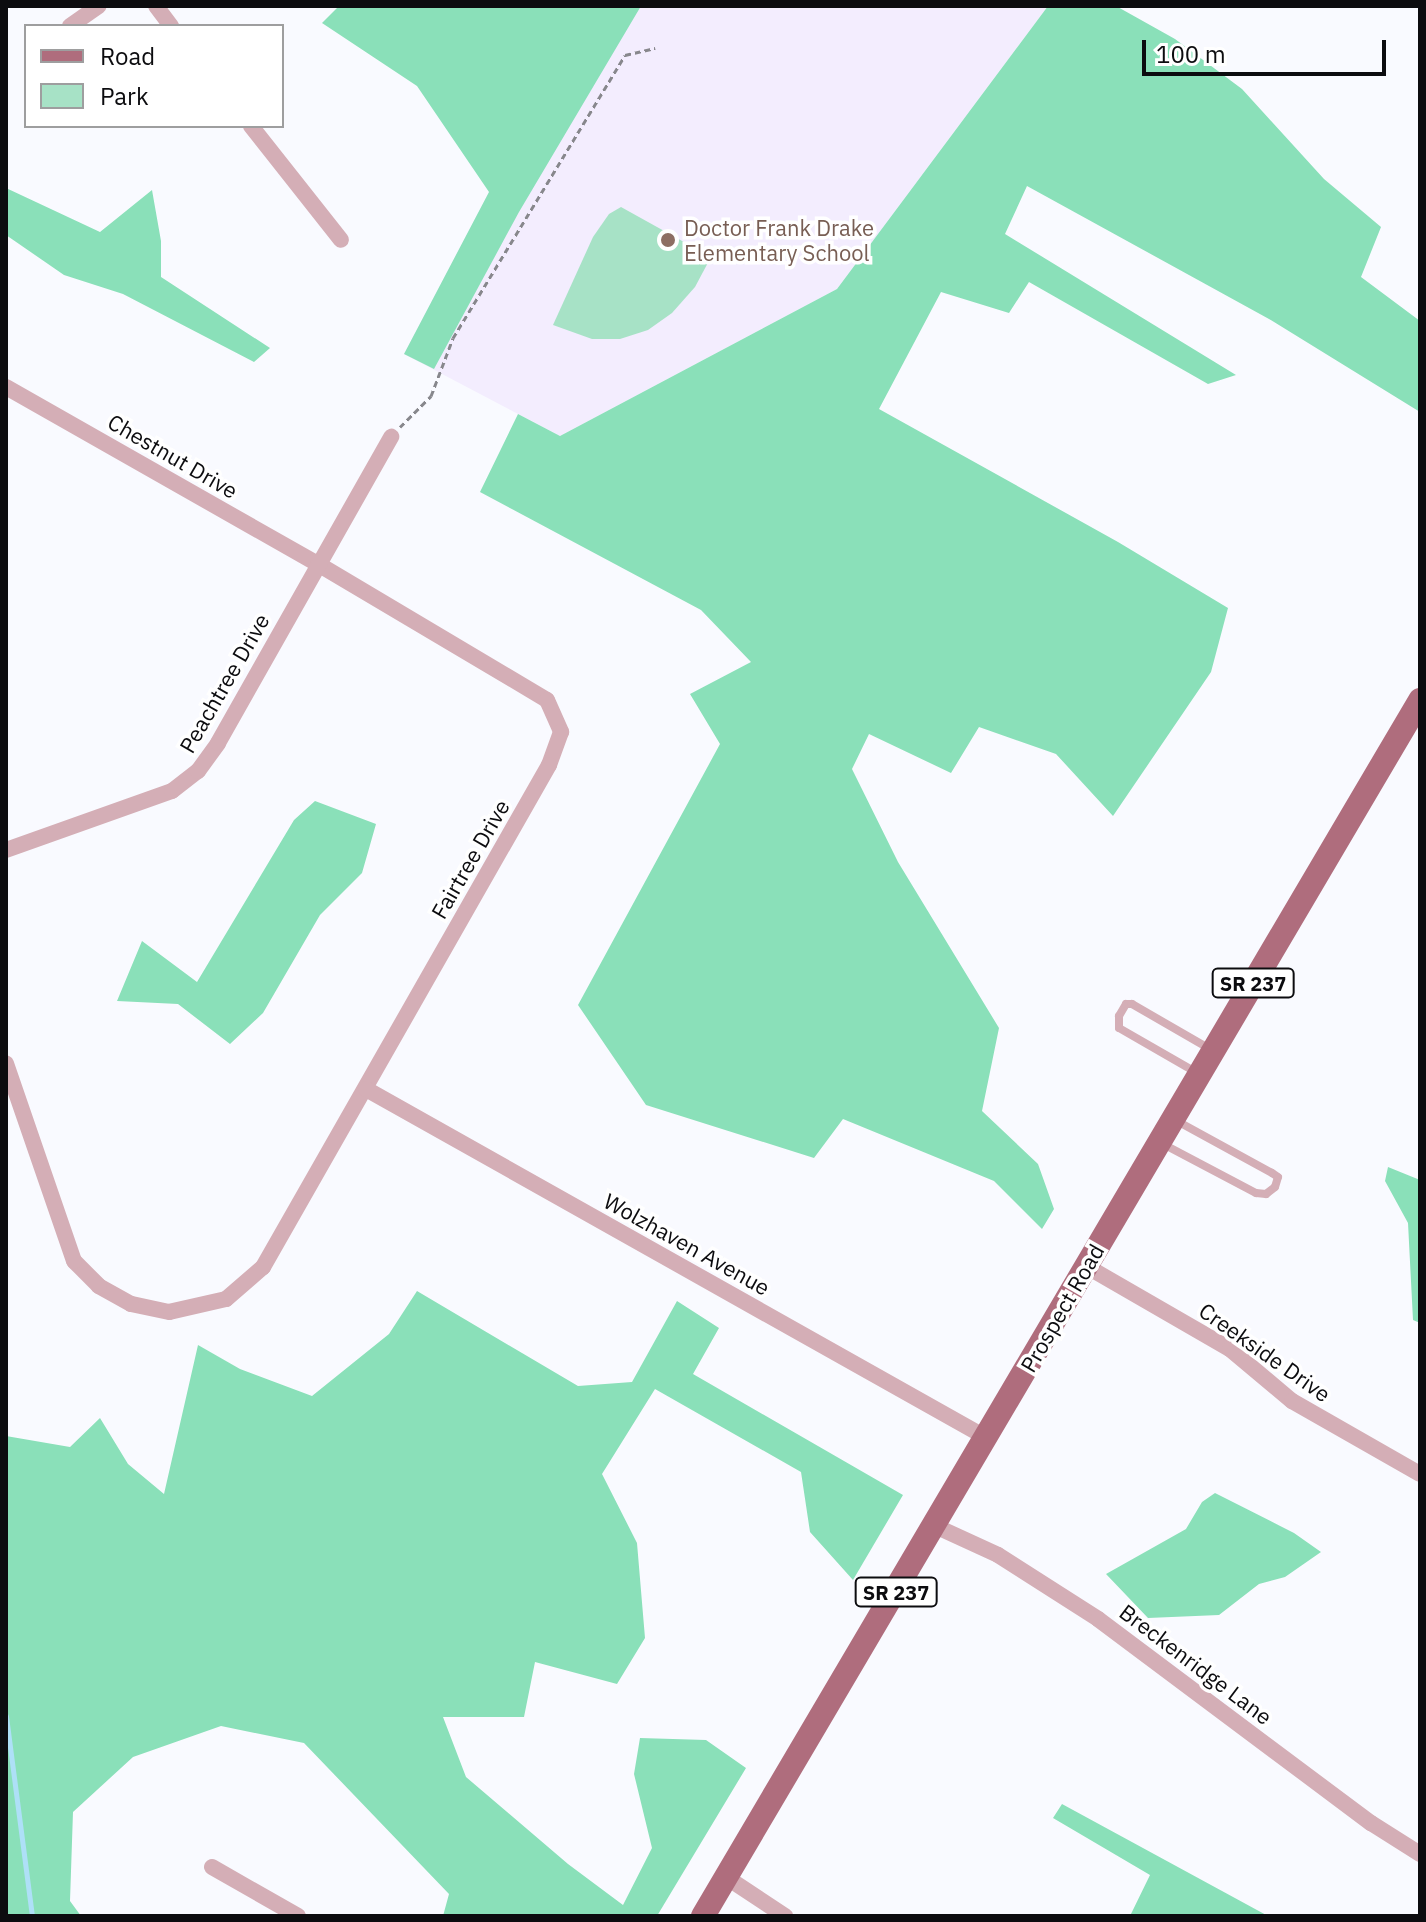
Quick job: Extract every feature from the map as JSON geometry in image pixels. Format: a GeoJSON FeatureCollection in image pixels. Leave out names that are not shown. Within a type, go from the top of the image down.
{"type":"FeatureCollection","features":[{"type":"Feature","properties":{"kind":"main road","name":"Prospect Road"},"geometry":{"type":"LineString","coordinates":[[703,1916],[1420,700]]}},
{"type":"Feature","properties":{"kind":"street"},"geometry":{"type":"LineString","coordinates":[[73,24],[99,6]]}},
{"type":"Feature","properties":{"kind":"street"},"geometry":{"type":"LineString","coordinates":[[156,6],[170,24]]}},
{"type":"Feature","properties":{"kind":"street"},"geometry":{"type":"LineString","coordinates":[[253,128],[341,240]]}},
{"type":"Feature","properties":{"kind":"street","name":"Chestnut Drive"},"geometry":{"type":"LineString","coordinates":[[6,387],[318,564]]}},
{"type":"Feature","properties":{"kind":"street","name":"Peachtree Drive"},"geometry":{"type":"LineString","coordinates":[[6,850],[172,791],[198,771],[218,743],[391,437]]}},
{"type":"Feature","properties":{"kind":"street","name":"Fairtree Drive"},"geometry":{"type":"LineString","coordinates":[[6,1063],[74,1261],[99,1286],[131,1304],[169,1312],[226,1299],[263,1267],[549,765],[561,732],[547,700],[318,564]]}},
{"type":"Feature","properties":{"kind":"street","name":"Wolzhaven Avenue"},"geometry":{"type":"LineString","coordinates":[[366,1089],[987,1438]]}},
{"type":"Feature","properties":{"kind":"street","name":"Creekside Drive"},"geometry":{"type":"LineString","coordinates":[[1086,1266],[1230,1349],[1292,1401],[1420,1474]]}},
{"type":"Feature","properties":{"kind":"street","name":"Breckenridge Lane"},"geometry":{"type":"LineString","coordinates":[[935,1526],[998,1555],[1098,1619],[1371,1823],[1420,1854]]}},
{"type":"Feature","properties":{"kind":"street"},"geometry":{"type":"LineString","coordinates":[[212,1867],[298,1916]]}},
{"type":"Feature","properties":{"kind":"street"},"geometry":{"type":"LineString","coordinates":[[726,1877],[785,1916]]}},
{"type":"Feature","properties":{"kind":"lane"},"geometry":{"type":"LineString","coordinates":[[1199,1074],[1119,1028],[1119,1016],[1126,1004],[1132,1004],[1213,1051]]}},
{"type":"Feature","properties":{"kind":"lane"},"geometry":{"type":"LineString","coordinates":[[1159,1142],[1256,1193],[1266,1194],[1275,1187],[1278,1177],[1173,1119]]}},
{"type":"Feature","properties":{"kind":"path"},"geometry":{"type":"LineString","coordinates":[[391,437],[431,396],[453,338],[625,55],[655,48]]}},
{"type":"Feature","properties":{"kind":"shaded area","name":"Doctor Frank Drake Elementary School"},"geometry":{"type":"Polygon","coordinates":[[[587,6],[1048,6],[837,289],[560,436],[404,354],[587,6]]]}},
{"type":"Feature","properties":{"kind":"green space"},"geometry":{"type":"Polygon","coordinates":[[[339,6],[641,6],[519,212],[434,369],[404,354],[489,192],[417,86],[322,23],[339,6]]]}},
{"type":"Feature","properties":{"kind":"green space"},"geometry":{"type":"Polygon","coordinates":[[[1048,6],[1116,6],[1175,39],[1242,89],[1324,179],[1381,227],[1361,277],[1420,321],[1420,412],[1269,319],[1027,186],[1005,234],[1236,375],[1208,384],[1029,282],[1009,313],[941,292],[879,409],[1118,542],[1228,608],[1211,672],[1113,816],[1056,754],[979,727],[951,773],[869,734],[852,769],[898,862],[999,1028],[982,1111],[1038,1164],[1054,1209],[1042,1229],[994,1181],[843,1119],[814,1158],[646,1105],[578,1005],[720,744],[690,694],[751,662],[701,610],[480,492],[518,414],[560,436],[837,289],[1048,6]]]}},
{"type":"Feature","properties":{"kind":"green space"},"geometry":{"type":"Polygon","coordinates":[[[6,188],[100,232],[152,190],[161,241],[161,277],[270,348],[254,362],[123,294],[64,275],[6,235],[6,188]]]}},
{"type":"Feature","properties":{"kind":"green space"},"geometry":{"type":"Polygon","coordinates":[[[621,207],[711,257],[695,287],[672,313],[648,330],[620,339],[592,339],[553,325],[593,237],[609,214],[621,207]]]}},
{"type":"Feature","properties":{"kind":"green space"},"geometry":{"type":"Polygon","coordinates":[[[315,801],[376,824],[362,873],[320,915],[263,1013],[230,1044],[178,1004],[117,1001],[142,941],[197,982],[294,820],[315,801]]]}},
{"type":"Feature","properties":{"kind":"green space"},"geometry":{"type":"Polygon","coordinates":[[[1388,1167],[1420,1180],[1420,1323],[1413,1320],[1408,1223],[1385,1181],[1388,1167]]]}},
{"type":"Feature","properties":{"kind":"green space"},"geometry":{"type":"Polygon","coordinates":[[[417,1291],[578,1386],[632,1382],[677,1301],[719,1328],[693,1374],[903,1495],[853,1580],[810,1532],[801,1472],[655,1389],[602,1474],[637,1543],[645,1638],[617,1684],[535,1662],[524,1717],[443,1717],[466,1777],[568,1864],[623,1905],[652,1848],[634,1774],[640,1738],[706,1740],[746,1768],[657,1916],[443,1916],[449,1894],[304,1743],[221,1726],[133,1757],[73,1812],[70,1901],[81,1916],[6,1916],[6,1436],[70,1447],[100,1418],[128,1464],[164,1494],[198,1345],[240,1369],[312,1396],[389,1334],[417,1291]]]}},
{"type":"Feature","properties":{"kind":"green space"},"geometry":{"type":"Polygon","coordinates":[[[1215,1493],[1294,1533],[1321,1552],[1285,1577],[1259,1584],[1219,1615],[1148,1618],[1106,1574],[1186,1529],[1202,1502],[1215,1493]]]}},
{"type":"Feature","properties":{"kind":"green space"},"geometry":{"type":"Polygon","coordinates":[[[1062,1804],[1268,1916],[1130,1916],[1150,1875],[1053,1818],[1062,1804]]]}},
{"type":"Feature","properties":{"kind":"waterway"},"geometry":{"type":"LineString","coordinates":[[6,1716],[32,1916]]}},
{"type":"Feature","properties":{"kind":"place","name":"Doctor Frank Drake Elementary School"},"geometry":{"type":"Point","coordinates":[668,240]}}]}
